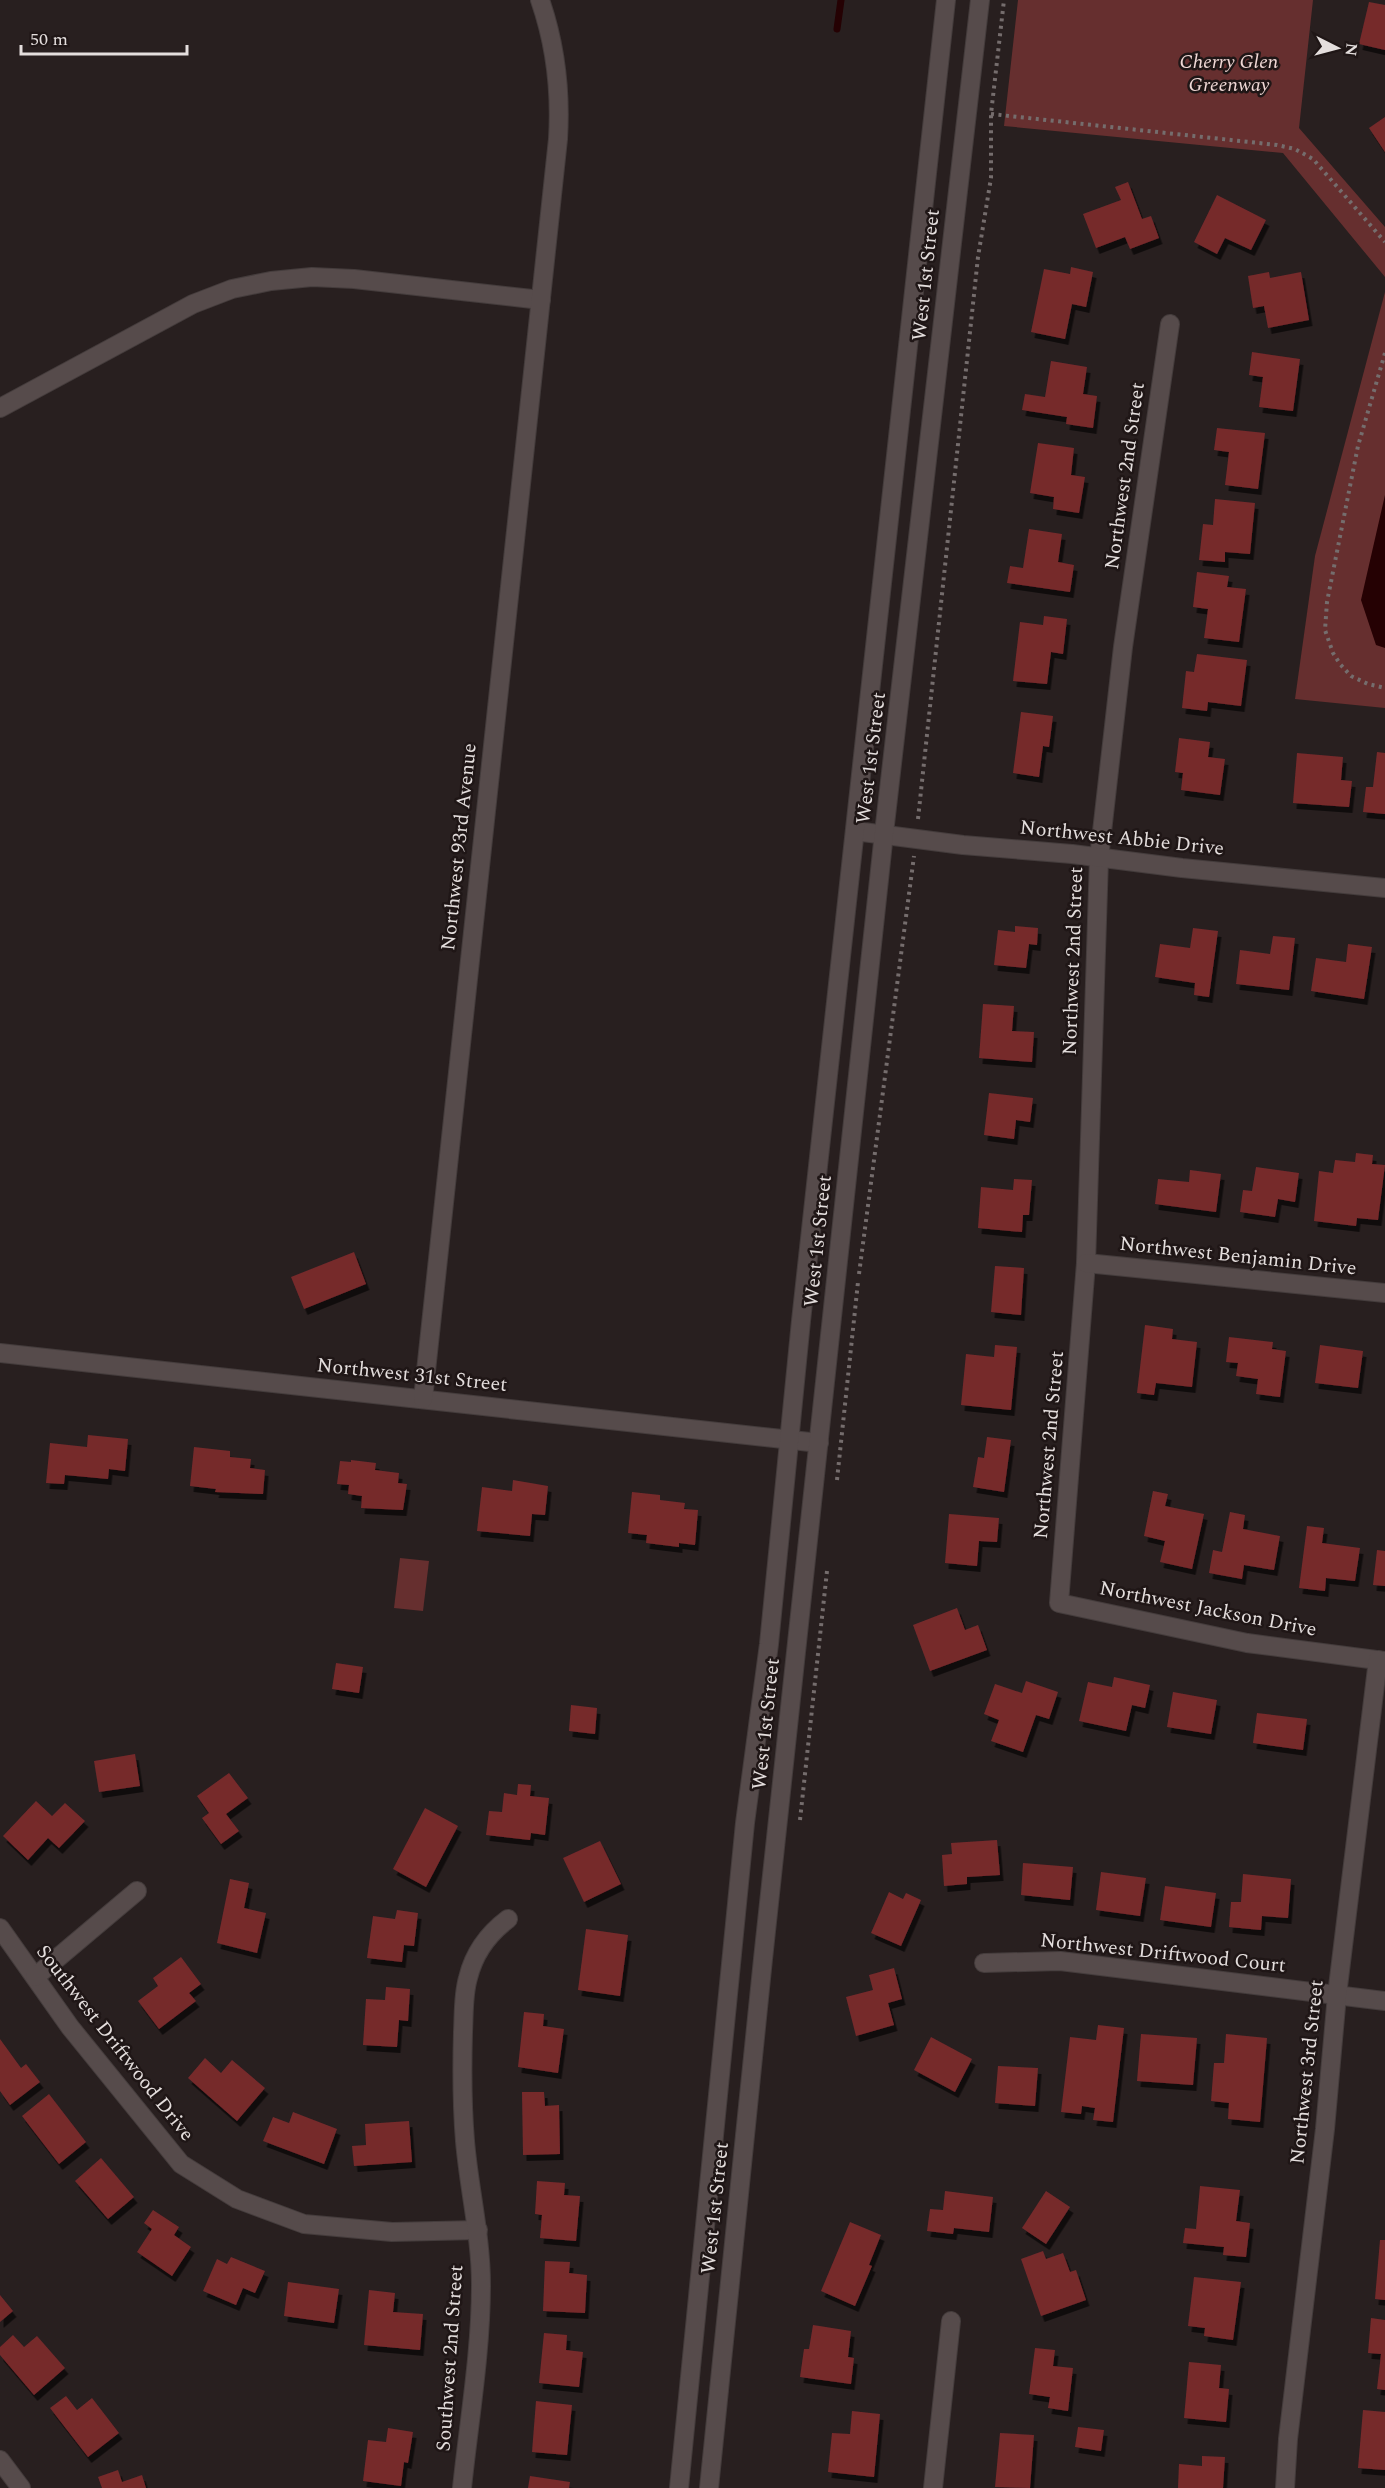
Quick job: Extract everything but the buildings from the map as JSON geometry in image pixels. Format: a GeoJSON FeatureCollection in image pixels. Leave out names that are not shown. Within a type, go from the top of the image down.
{"type":"FeatureCollection","features":[{"type":"Feature","properties":{"kind":"street","name":"Northwest 93rd Avenue"},"geometry":{"type":"LineString","coordinates":[[423,1399],[541,300],[560,102],[556,60],[548,23],[540,0]]}},
{"type":"Feature","properties":{"kind":"street","name":"West 1st Street"},"geometry":{"type":"LineString","coordinates":[[679,2488],[745,1823],[769,1644],[788,1440],[946,0]]}},
{"type":"Feature","properties":{"kind":"street","name":"West 1st Street"},"geometry":{"type":"LineString","coordinates":[[709,2488],[764,1947],[884,833],[980,0]]}},
{"type":"Feature","properties":{"kind":"street"},"geometry":{"type":"LineString","coordinates":[[0,408],[193,304],[232,290],[271,281],[312,277],[354,279],[541,300]]}},
{"type":"Feature","properties":{"kind":"street","name":"Northwest 2nd Street"},"geometry":{"type":"LineString","coordinates":[[1059,1603],[1086,1263],[1099,858],[1123,647],[1170,324]]}},
{"type":"Feature","properties":{"kind":"street","name":"Northwest Abbie Drive"},"geometry":{"type":"LineString","coordinates":[[855,831],[917,837],[963,845],[1385,888]]}},
{"type":"Feature","properties":{"kind":"street","name":"Northwest Benjamin Drive"},"geometry":{"type":"LineString","coordinates":[[1086,1263],[1385,1293]]}},
{"type":"Feature","properties":{"kind":"street","name":"Northwest 31st Street"},"geometry":{"type":"LineString","coordinates":[[0,1353],[819,1443]]}},
{"type":"Feature","properties":{"kind":"street","name":"Northwest Jackson Drive"},"geometry":{"type":"LineString","coordinates":[[1059,1603],[1247,1643],[1381,1660]]}},
{"type":"Feature","properties":{"kind":"street","name":"Northwest 3rd Street"},"geometry":{"type":"LineString","coordinates":[[1285,2488],[1288,2439],[1325,2128],[1337,1995],[1381,1660]]}},
{"type":"Feature","properties":{"kind":"street"},"geometry":{"type":"LineString","coordinates":[[35,1977],[137,1891]]}},
{"type":"Feature","properties":{"kind":"street","name":"Southwest 2nd Street"},"geometry":{"type":"LineString","coordinates":[[462,2488],[481,2285],[478,2230],[465,2141],[462,2053],[465,2001],[468,1978],[475,1958],[484,1941],[508,1919]]}},
{"type":"Feature","properties":{"kind":"street","name":"Southwest Driftwood Drive"},"geometry":{"type":"LineString","coordinates":[[0,1928],[84,2045],[181,2164],[237,2199],[304,2224],[392,2232],[478,2230]]}},
{"type":"Feature","properties":{"kind":"street","name":"Northwest Driftwood Court"},"geometry":{"type":"LineString","coordinates":[[984,1962],[1060,1961],[1385,2001]]}},
{"type":"Feature","properties":{"kind":"street"},"geometry":{"type":"LineString","coordinates":[[933,2488],[951,2320]]}},
{"type":"Feature","properties":{"kind":"street"},"geometry":{"type":"LineString","coordinates":[[0,2460],[21,2488]]}},
{"type":"Feature","properties":{"kind":"path"},"geometry":{"type":"LineString","coordinates":[[837,1482],[858,1279],[917,837],[933,662],[978,257],[991,178],[991,114],[1004,0]]}},
{"type":"Feature","properties":{"kind":"path"},"geometry":{"type":"LineString","coordinates":[[991,114],[1277,145],[1295,149],[1313,159],[1385,242]]}},
{"type":"Feature","properties":{"kind":"path"},"geometry":{"type":"LineString","coordinates":[[1385,353],[1358,446],[1327,602],[1325,630],[1332,653],[1351,675],[1368,684],[1385,688]]}},
{"type":"Feature","properties":{"kind":"path"},"geometry":{"type":"LineString","coordinates":[[799,1830],[828,1563]]}},
{"type":"Feature","properties":{"kind":"green space","name":"Cherry Glen Greenway"},"geometry":{"type":"Polygon","coordinates":[[[1018,0],[1313,0],[1299,128],[1385,227],[1385,277],[1283,153],[1004,126],[1018,0]]]}},
{"type":"Feature","properties":{"kind":"green space"},"geometry":{"type":"Polygon","coordinates":[[[1385,292],[1385,708],[1295,699],[1315,556],[1385,292]]]}},
{"type":"Feature","properties":{"kind":"green space"},"geometry":{"type":"Polygon","coordinates":[[[400,1558],[429,1561],[423,1611],[394,1608],[400,1558]]]}},
{"type":"Feature","properties":{"kind":"shaded area"},"geometry":{"type":"Polygon","coordinates":[[[1385,495],[1385,648],[1376,645],[1361,600],[1385,495]]]}},
{"type":"Feature","properties":{"kind":"waterway"},"geometry":{"type":"LineString","coordinates":[[837,29],[841,0]]}}]}
